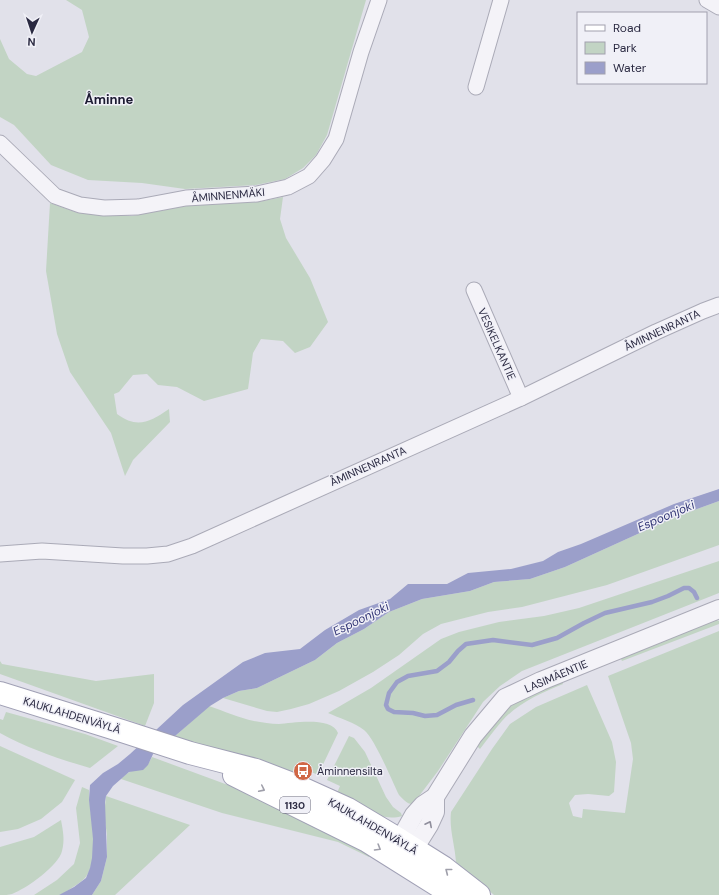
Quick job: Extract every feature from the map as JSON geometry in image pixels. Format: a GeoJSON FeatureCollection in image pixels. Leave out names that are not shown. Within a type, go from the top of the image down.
{"type":"FeatureCollection","features":[{"type":"Feature","properties":{"kind":"main road","name":"KAUKLAHDENVÄYLÄ"},"geometry":{"type":"LineString","coordinates":[[0,693],[122,730],[190,753],[367,841],[404,849],[443,867],[479,895]]}},
{"type":"Feature","properties":{"kind":"main road","name":"KAUKLAHDENVÄYLÄ"},"geometry":{"type":"LineString","coordinates":[[404,849],[453,895]]}},
{"type":"Feature","properties":{"kind":"street","name":"ÅMINNENMÄKI"},"geometry":{"type":"LineString","coordinates":[[0,143],[55,196],[80,205],[104,208],[138,207],[186,198],[257,194],[288,188],[309,176],[323,160],[336,139],[361,52],[379,0]]}},
{"type":"Feature","properties":{"kind":"street"},"geometry":{"type":"LineString","coordinates":[[476,87],[501,0]]}},
{"type":"Feature","properties":{"kind":"street"},"geometry":{"type":"LineString","coordinates":[[707,0],[719,7]]}},
{"type":"Feature","properties":{"kind":"street","name":"VESIKELKANTIE"},"geometry":{"type":"LineString","coordinates":[[474,290],[521,398]]}},
{"type":"Feature","properties":{"kind":"street","name":"ÅMINNENRANTA"},"geometry":{"type":"LineString","coordinates":[[0,554],[42,551],[147,556],[168,554],[192,546],[521,398],[656,332],[719,305]]}},
{"type":"Feature","properties":{"kind":"street","name":"LASIMÄENTIE"},"geometry":{"type":"LineString","coordinates":[[404,849],[414,815],[423,805],[435,796],[473,736],[505,698],[540,681],[719,609]]}},
{"type":"Feature","properties":{"kind":"green space"},"geometry":{"type":"Polygon","coordinates":[[[66,0],[366,0],[327,135],[316,155],[303,168],[285,179],[256,185],[185,189],[142,183],[88,180],[51,165],[14,125],[0,117],[0,39],[9,59],[27,74],[36,76],[82,52],[89,37],[82,10],[66,0]]]}},
{"type":"Feature","properties":{"kind":"green space"},"geometry":{"type":"Polygon","coordinates":[[[283,197],[280,219],[286,238],[310,278],[328,322],[310,347],[295,353],[283,341],[261,339],[253,353],[248,389],[204,401],[177,387],[158,385],[147,374],[133,375],[119,392],[114,394],[117,414],[124,419],[143,422],[156,417],[169,409],[170,422],[133,460],[125,476],[111,433],[70,372],[57,334],[46,271],[50,203],[78,213],[132,216],[187,206],[258,202],[283,197]]]}},
{"type":"Feature","properties":{"kind":"green space"},"geometry":{"type":"Polygon","coordinates":[[[719,501],[719,545],[607,585],[522,607],[488,612],[441,624],[423,634],[399,655],[373,672],[339,691],[309,704],[277,712],[267,711],[223,698],[239,691],[257,688],[315,660],[337,643],[364,629],[389,612],[422,599],[470,591],[494,582],[530,579],[565,567],[675,517],[719,501]]]}},
{"type":"Feature","properties":{"kind":"green space"},"geometry":{"type":"Polygon","coordinates":[[[719,561],[719,593],[522,671],[500,686],[483,702],[438,771],[413,804],[407,803],[399,795],[378,751],[364,730],[351,722],[328,713],[371,688],[441,639],[459,632],[499,622],[544,616],[579,608],[719,561]]]}},
{"type":"Feature","properties":{"kind":"green space"},"geometry":{"type":"Polygon","coordinates":[[[712,618],[719,621],[719,624],[622,661],[619,655],[712,618]]]}},
{"type":"Feature","properties":{"kind":"green space"},"geometry":{"type":"Polygon","coordinates":[[[719,631],[719,895],[494,895],[456,862],[451,825],[451,812],[510,724],[536,707],[587,685],[612,742],[616,762],[614,792],[609,796],[588,794],[575,795],[569,803],[573,816],[582,818],[583,809],[625,813],[633,759],[631,743],[608,676],[719,631]]]}},
{"type":"Feature","properties":{"kind":"green space"},"geometry":{"type":"Polygon","coordinates":[[[0,661],[2,664],[96,681],[154,674],[154,703],[145,726],[0,674],[0,661]]]}},
{"type":"Feature","properties":{"kind":"green space"},"geometry":{"type":"Polygon","coordinates":[[[561,679],[563,684],[538,695],[515,709],[493,731],[480,749],[477,746],[501,715],[518,700],[561,679]]]}},
{"type":"Feature","properties":{"kind":"green space"},"geometry":{"type":"Polygon","coordinates":[[[209,706],[243,718],[266,723],[279,724],[320,722],[328,724],[338,733],[318,775],[298,766],[294,773],[262,767],[175,736],[209,706]]]}},
{"type":"Feature","properties":{"kind":"green space"},"geometry":{"type":"Polygon","coordinates":[[[6,712],[85,734],[118,746],[90,768],[78,765],[33,749],[0,733],[0,719],[3,720],[6,712]]]}},
{"type":"Feature","properties":{"kind":"green space"},"geometry":{"type":"Polygon","coordinates":[[[349,736],[354,738],[365,752],[386,797],[402,816],[385,817],[368,811],[337,793],[340,786],[327,780],[349,736]]]}},
{"type":"Feature","properties":{"kind":"green space"},"geometry":{"type":"Polygon","coordinates":[[[0,746],[75,780],[62,802],[41,819],[18,829],[0,832],[0,746]]]}},
{"type":"Feature","properties":{"kind":"green space"},"geometry":{"type":"Polygon","coordinates":[[[152,757],[228,785],[371,854],[369,857],[338,842],[222,813],[121,779],[132,771],[144,768],[152,757]]]}},
{"type":"Feature","properties":{"kind":"green space"},"geometry":{"type":"Polygon","coordinates":[[[82,787],[89,790],[93,836],[90,870],[85,878],[62,894],[34,895],[57,880],[74,864],[80,843],[76,808],[82,787]]]}},
{"type":"Feature","properties":{"kind":"green space"},"geometry":{"type":"Polygon","coordinates":[[[106,796],[190,825],[115,895],[92,895],[101,881],[107,857],[107,834],[104,816],[106,796]]]}},
{"type":"Feature","properties":{"kind":"green space"},"geometry":{"type":"Polygon","coordinates":[[[61,820],[63,847],[60,857],[41,876],[25,887],[12,894],[0,895],[0,847],[34,837],[61,820]]]}},
{"type":"Feature","properties":{"kind":"water","name":"Espoonjoki"},"geometry":{"type":"Polygon","coordinates":[[[719,489],[719,501],[675,517],[565,567],[530,579],[494,582],[470,591],[422,599],[389,612],[364,629],[337,643],[315,660],[257,688],[239,691],[223,698],[210,706],[154,752],[148,765],[143,770],[129,772],[113,786],[106,796],[105,802],[107,857],[101,881],[92,895],[59,895],[74,887],[86,878],[90,868],[93,839],[89,800],[90,785],[103,773],[118,764],[130,754],[183,705],[243,662],[265,653],[300,649],[325,630],[359,610],[390,599],[408,584],[447,584],[468,573],[511,569],[543,561],[558,552],[581,544],[674,504],[719,489]]]}},
{"type":"Feature","properties":{"kind":"waterway"},"geometry":{"type":"LineString","coordinates":[[473,700],[456,705],[437,715],[425,716],[413,713],[394,712],[388,709],[386,705],[389,693],[397,682],[408,676],[437,671],[449,662],[466,644],[493,640],[532,645],[557,638],[605,613],[652,602],[684,588],[689,588],[694,592],[697,598]]}},
{"type":"Feature","properties":{"kind":"place","name":"Åminnensilta"},"geometry":{"type":"Point","coordinates":[303,771]}},
{"type":"Feature","properties":{"kind":"district","name":"Åminne"},"geometry":{"type":"Point","coordinates":[109,99]}}]}
